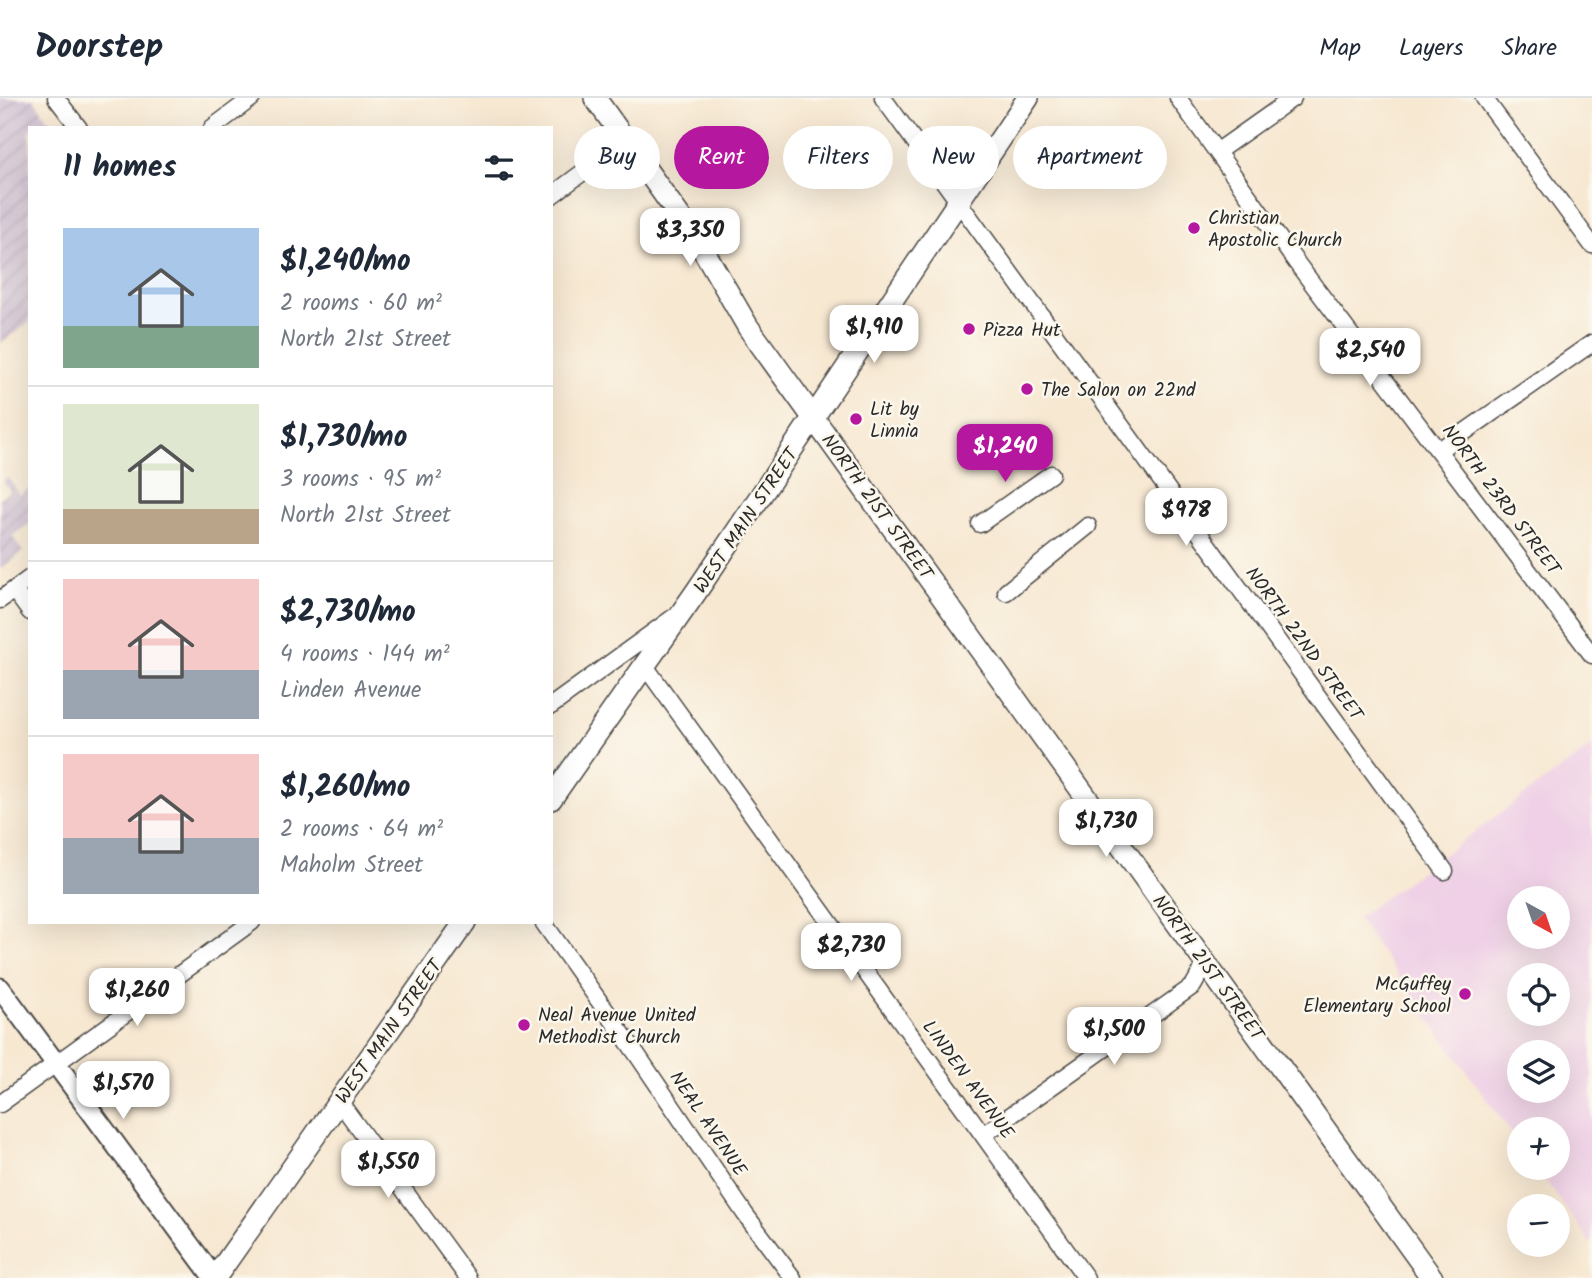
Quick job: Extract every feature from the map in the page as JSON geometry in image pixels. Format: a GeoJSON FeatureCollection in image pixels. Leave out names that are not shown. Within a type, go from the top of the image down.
{"type":"FeatureCollection","features":[{"type":"Feature","properties":{"kind":"main road","name":"NORTH 21ST STREET"},"geometry":{"type":"LineString","coordinates":[[595,98],[616,126]]}},
{"type":"Feature","properties":{"kind":"main road","name":"WEST MAIN STREET"},"geometry":{"type":"LineString","coordinates":[[553,796],[684,609],[1028,98]]}},
{"type":"Feature","properties":{"kind":"main road","name":"NORTH 21ST STREET"},"geometry":{"type":"LineString","coordinates":[[660,188],[701,246],[748,327],[1432,1278]]}},
{"type":"Feature","properties":{"kind":"main road","name":"WEST MAIN STREET"},"geometry":{"type":"LineString","coordinates":[[214,1278],[464,924]]}},
{"type":"Feature","properties":{"kind":"street"},"geometry":{"type":"LineString","coordinates":[[56,98],[77,126]]}},
{"type":"Feature","properties":{"kind":"street"},"geometry":{"type":"LineString","coordinates":[[215,126],[252,98]]}},
{"type":"Feature","properties":{"kind":"street","name":"NORTH 22ND STREET"},"geometry":{"type":"LineString","coordinates":[[883,98],[1445,871]]}},
{"type":"Feature","properties":{"kind":"street","name":"NORTH 23RD STREET"},"geometry":{"type":"LineString","coordinates":[[1178,98],[1296,262],[1592,655]]}},
{"type":"Feature","properties":{"kind":"street"},"geometry":{"type":"LineString","coordinates":[[1218,151],[1293,98]]}},
{"type":"Feature","properties":{"kind":"street"},"geometry":{"type":"LineString","coordinates":[[1484,98],[1592,245]]}},
{"type":"Feature","properties":{"kind":"street"},"geometry":{"type":"LineString","coordinates":[[553,195],[574,179]]}},
{"type":"Feature","properties":{"kind":"street"},"geometry":{"type":"LineString","coordinates":[[1439,450],[1592,343]]}},
{"type":"Feature","properties":{"kind":"street"},"geometry":{"type":"LineString","coordinates":[[980,524],[1051,474]]}},
{"type":"Feature","properties":{"kind":"street"},"geometry":{"type":"LineString","coordinates":[[1006,592],[1088,526]]}},
{"type":"Feature","properties":{"kind":"street"},"geometry":{"type":"LineString","coordinates":[[0,600],[28,580]]}},
{"type":"Feature","properties":{"kind":"street"},"geometry":{"type":"LineString","coordinates":[[14,590],[28,609]]}},
{"type":"Feature","properties":{"kind":"street"},"geometry":{"type":"LineString","coordinates":[[553,705],[684,609]]}},
{"type":"Feature","properties":{"kind":"street","name":"LINDEN AVENUE"},"geometry":{"type":"LineString","coordinates":[[645,666],[1086,1278]]}},
{"type":"Feature","properties":{"kind":"street"},"geometry":{"type":"LineString","coordinates":[[0,1104],[250,924]]}},
{"type":"Feature","properties":{"kind":"street","name":"NEAL AVENUE"},"geometry":{"type":"LineString","coordinates":[[544,924],[636,1053],[744,1214],[793,1278]]}},
{"type":"Feature","properties":{"kind":"street"},"geometry":{"type":"LineString","coordinates":[[983,1135],[1194,986],[1206,963]]}},
{"type":"Feature","properties":{"kind":"street"},"geometry":{"type":"LineString","coordinates":[[0,988],[214,1278]]}},
{"type":"Feature","properties":{"kind":"street"},"geometry":{"type":"LineString","coordinates":[[339,1101],[468,1278]]}},
{"type":"Feature","properties":{"kind":"shaded area"},"geometry":{"type":"Polygon","coordinates":[[[0,98],[33,98],[53,126],[28,126],[28,323],[0,343],[0,98]]]}},
{"type":"Feature","properties":{"kind":"shaded area"},"geometry":{"type":"Polygon","coordinates":[[[8,478],[20,495],[28,489],[28,524],[12,536],[23,552],[0,569],[0,498],[10,491],[3,481],[8,478]]]}},
{"type":"Feature","properties":{"kind":"shaded area","name":"McGuffey Elementary School"},"geometry":{"type":"Polygon","coordinates":[[[1592,746],[1592,1245],[1570,1214],[1570,1194],[1555,1194],[1545,1180],[1570,1180],[1570,1117],[1507,1117],[1507,1127],[1357,918],[1592,746]]]}},
{"type":"Feature","properties":{"kind":"place","name":"Christian Apostolic Church"},"geometry":{"type":"Point","coordinates":[1194,228]}},
{"type":"Feature","properties":{"kind":"place","name":"Pizza Hut"},"geometry":{"type":"Point","coordinates":[969,329]}},
{"type":"Feature","properties":{"kind":"place","name":"The Salon on 22nd"},"geometry":{"type":"Point","coordinates":[1027,389]}},
{"type":"Feature","properties":{"kind":"place","name":"Lit by Linnia"},"geometry":{"type":"Point","coordinates":[856,419]}},
{"type":"Feature","properties":{"kind":"place","name":"McGuffey Elementary School"},"geometry":{"type":"Point","coordinates":[1465,994]}},
{"type":"Feature","properties":{"kind":"place","name":"Neal Avenue United Methodist Church"},"geometry":{"type":"Point","coordinates":[524,1025]}}]}
